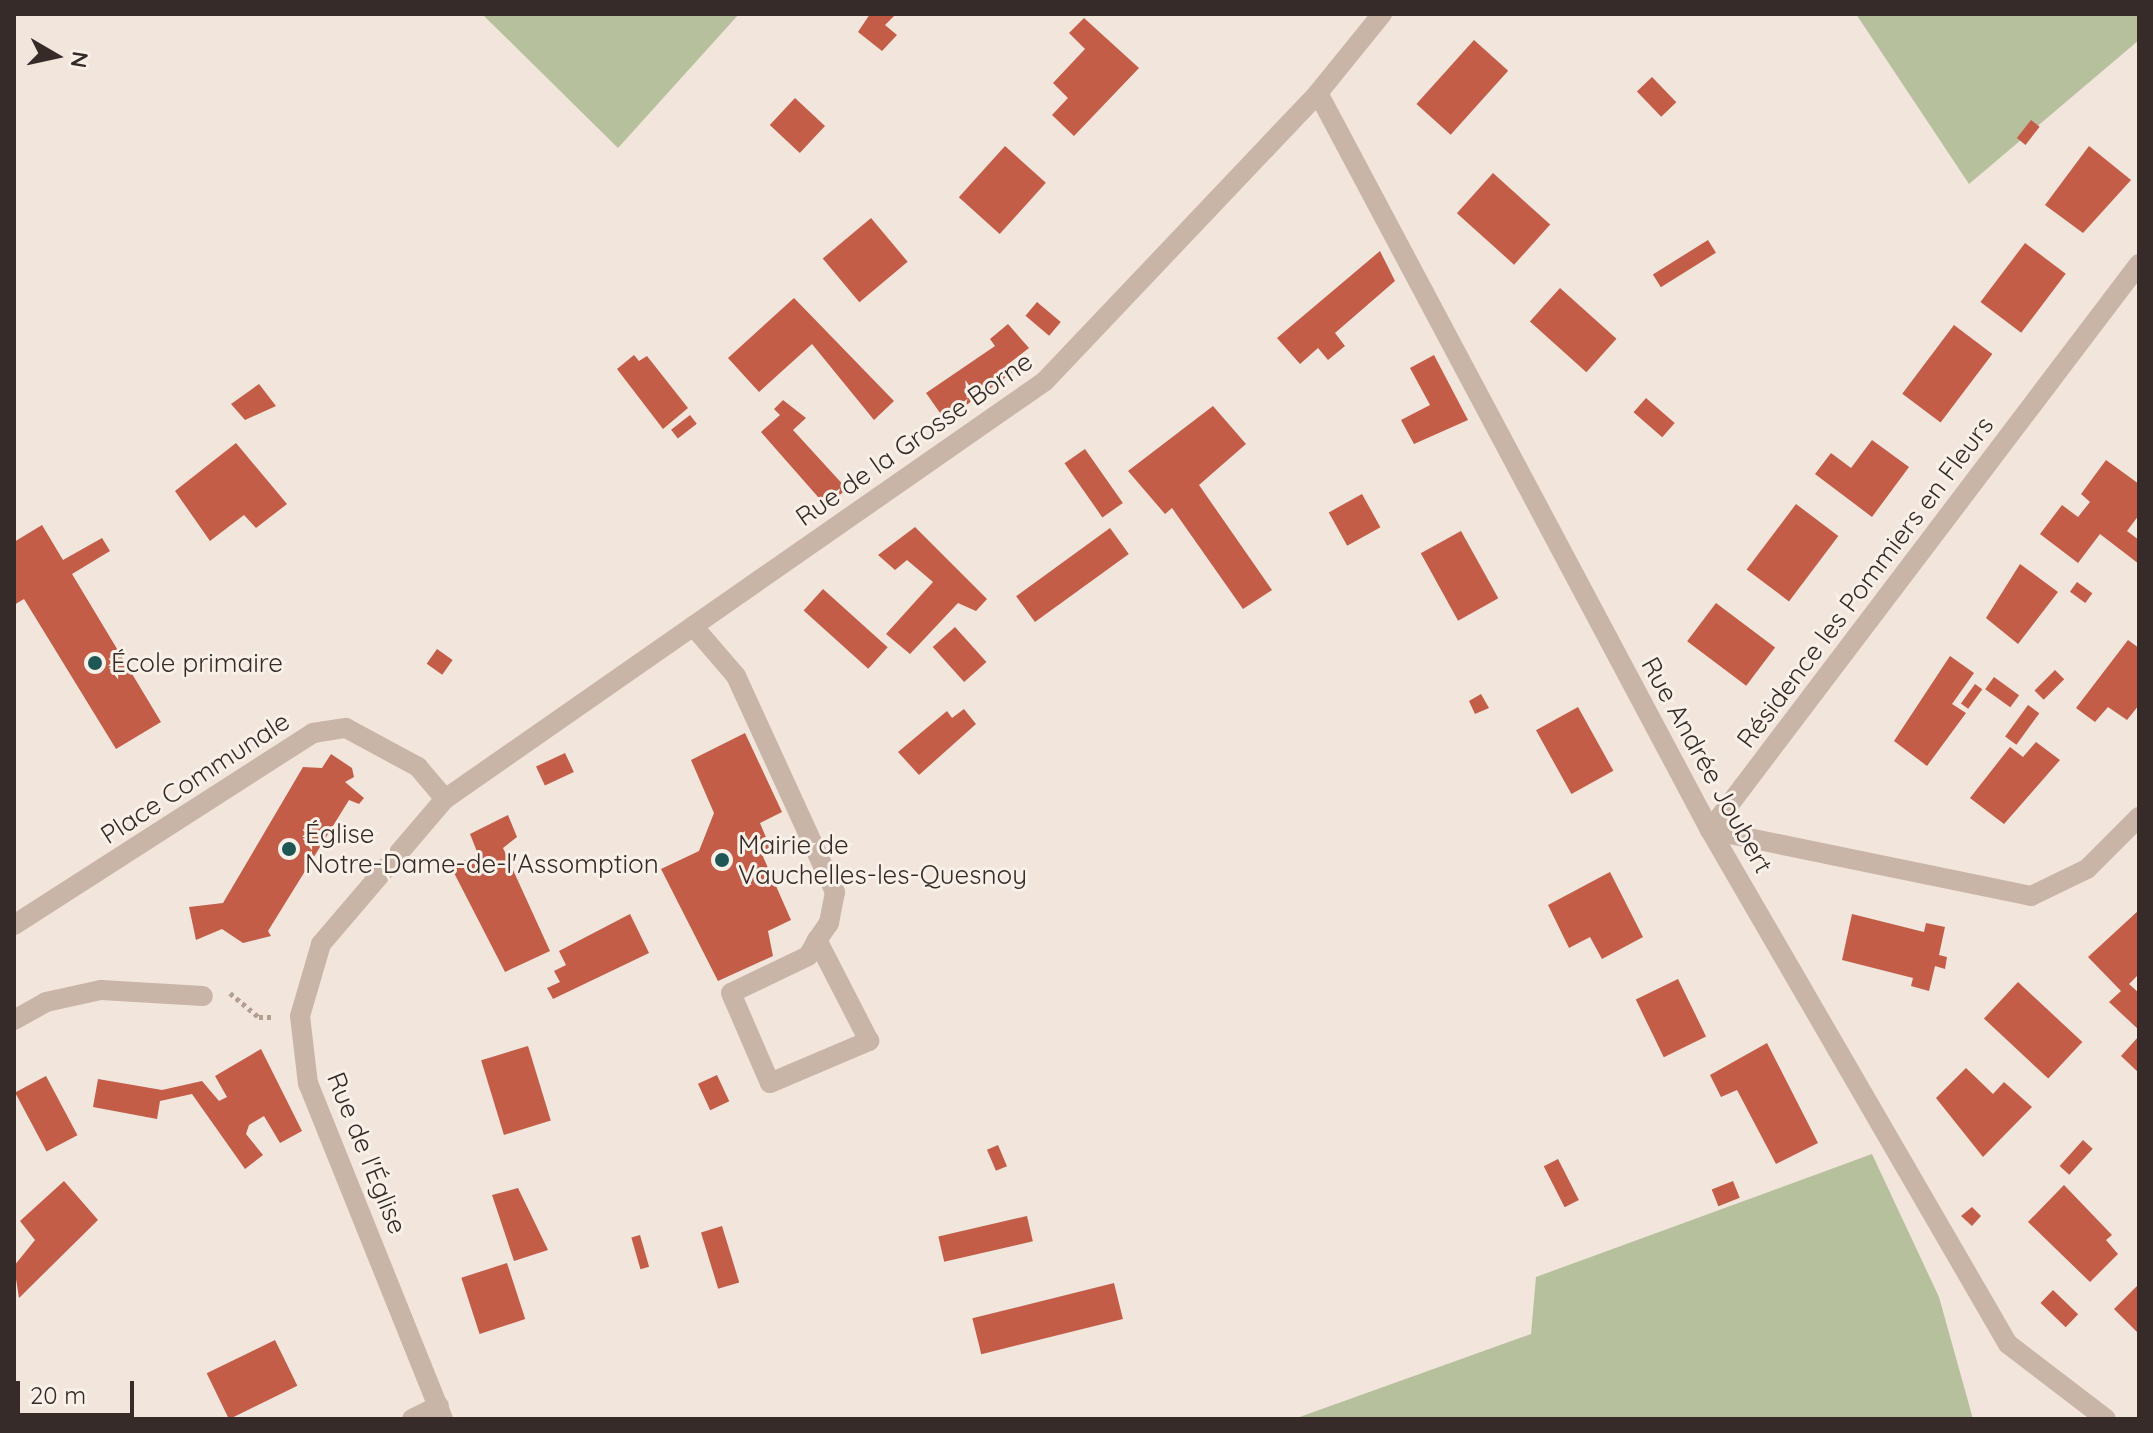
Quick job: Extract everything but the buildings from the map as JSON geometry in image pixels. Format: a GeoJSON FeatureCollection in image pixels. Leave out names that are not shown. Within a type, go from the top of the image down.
{"type":"FeatureCollection","features":[{"type":"Feature","properties":{"kind":"street","name":"Rue de la Grosse Borne"},"geometry":{"type":"LineString","coordinates":[[445,799],[1045,381],[1318,93],[1382,14]]}},
{"type":"Feature","properties":{"kind":"street","name":"Rue Andrée Joubert"},"geometry":{"type":"LineString","coordinates":[[1318,93],[1710,830],[2008,1344],[2106,1419]]}},
{"type":"Feature","properties":{"kind":"street","name":"Résidence les Pommiers en Fleurs"},"geometry":{"type":"LineString","coordinates":[[1710,830],[2139,264]]}},
{"type":"Feature","properties":{"kind":"street"},"geometry":{"type":"LineString","coordinates":[[693,626],[736,676],[835,892],[808,956],[731,993],[770,1083],[869,1041],[817,940]]}},
{"type":"Feature","properties":{"kind":"street","name":"Place Communale"},"geometry":{"type":"LineString","coordinates":[[14,925],[313,733],[346,728],[418,767],[445,799]]}},
{"type":"Feature","properties":{"kind":"street","name":"Rue de l'Église"},"geometry":{"type":"LineString","coordinates":[[441,1413],[308,1084],[300,1016],[321,944],[445,799]]}},
{"type":"Feature","properties":{"kind":"street"},"geometry":{"type":"LineString","coordinates":[[1710,830],[2031,896],[2087,869],[2139,817]]}},
{"type":"Feature","properties":{"kind":"street"},"geometry":{"type":"LineString","coordinates":[[14,1020],[46,1002],[101,990],[203,996]]}},
{"type":"Feature","properties":{"kind":"street"},"geometry":{"type":"LineString","coordinates":[[412,1419],[441,1413]]}},
{"type":"Feature","properties":{"kind":"path"},"geometry":{"type":"LineString","coordinates":[[203,996],[233,993],[259,1017],[300,1016]]}},
{"type":"Feature","properties":{"kind":"green space"},"geometry":{"type":"Polygon","coordinates":[[[482,14],[739,14],[618,148],[482,14]]]}},
{"type":"Feature","properties":{"kind":"green space"},"geometry":{"type":"Polygon","coordinates":[[[1856,14],[2139,14],[2139,40],[1969,184],[1856,14]]]}},
{"type":"Feature","properties":{"kind":"green space"},"geometry":{"type":"Polygon","coordinates":[[[1872,1154],[1939,1297],[1973,1419],[1294,1419],[1531,1334],[1536,1277],[1872,1154]]]}},
{"type":"Feature","properties":{"kind":"place","name":"École primaire"},"geometry":{"type":"Point","coordinates":[95,663]}},
{"type":"Feature","properties":{"kind":"place","name":"Église Notre-Dame-de-l'Assomption"},"geometry":{"type":"Point","coordinates":[289,849]}},
{"type":"Feature","properties":{"kind":"place","name":"Mairie de Vauchelles-les-Quesnoy"},"geometry":{"type":"Point","coordinates":[722,860]}}]}
